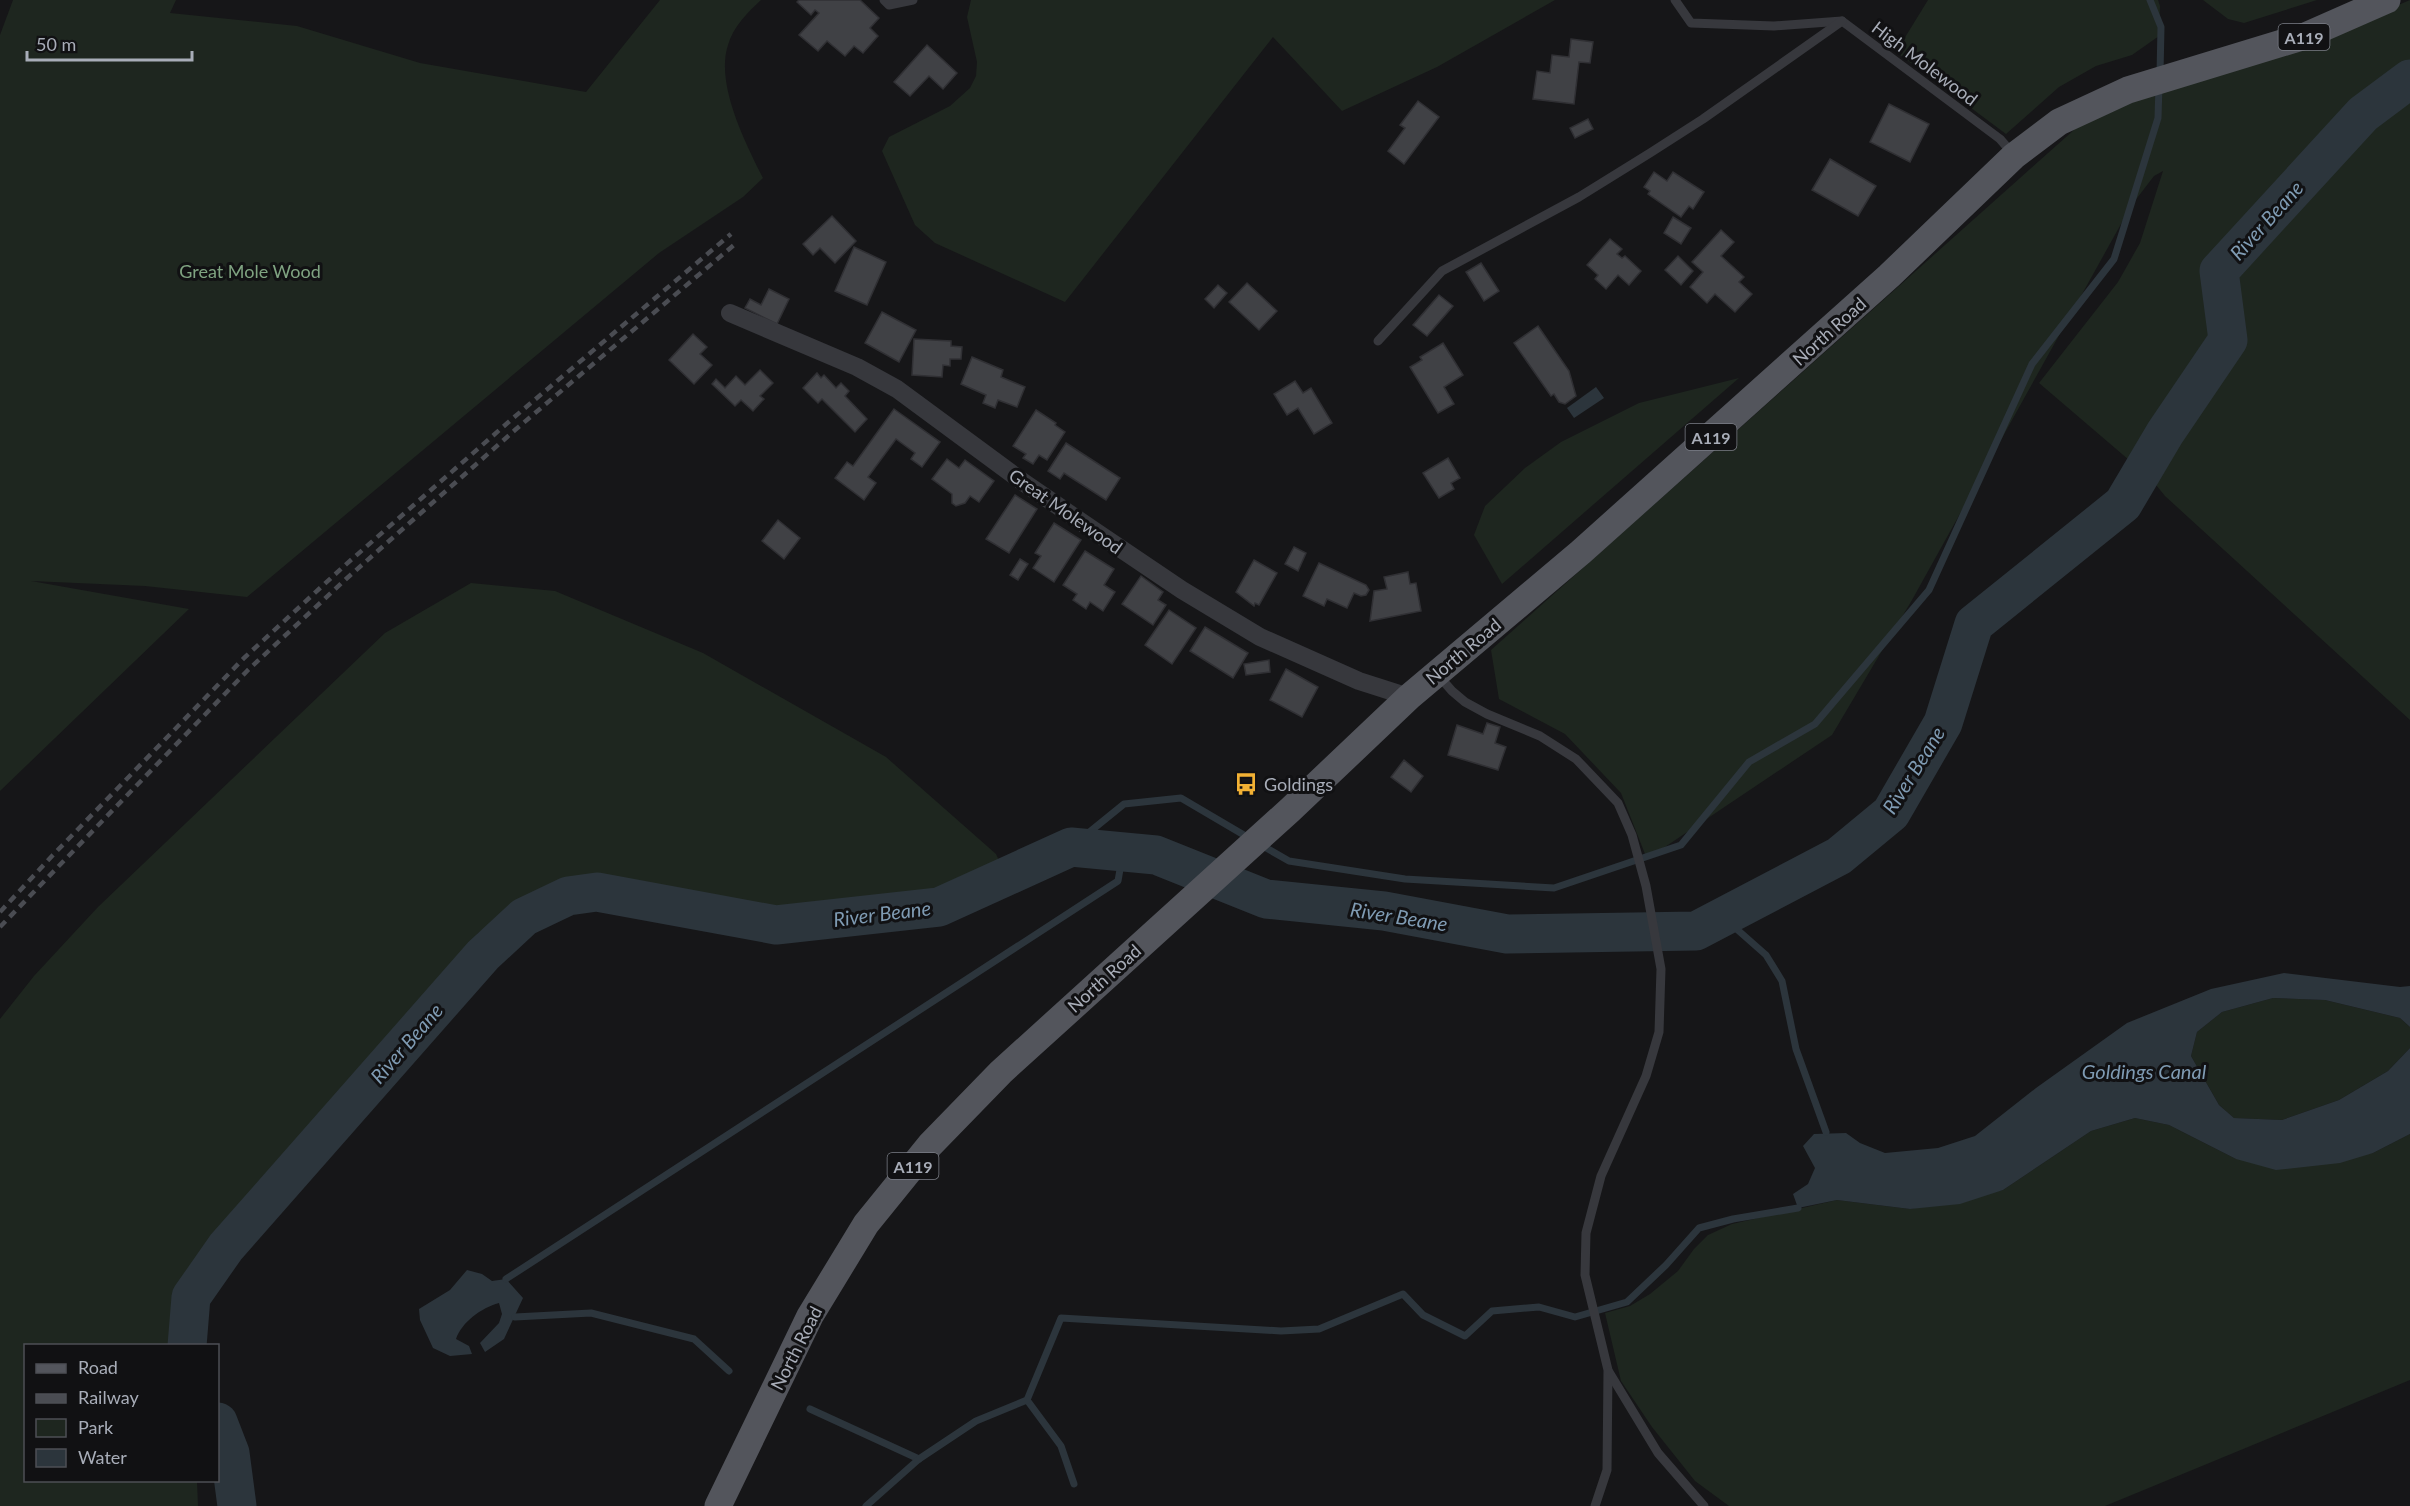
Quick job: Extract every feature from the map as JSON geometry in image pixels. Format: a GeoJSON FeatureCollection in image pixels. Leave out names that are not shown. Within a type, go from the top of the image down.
{"type":"FeatureCollection","features":[{"type":"Feature","properties":{"kind":"main road","name":"North Road"},"geometry":{"type":"LineString","coordinates":[[718,1506],[810,1316],[866,1224],[930,1145],[1001,1072],[1257,840],[1408,697],[1581,552],[1889,276],[2014,156],[2059,122],[2145,85],[2305,36],[2387,0]]}},
{"type":"Feature","properties":{"kind":"street","name":"Great Molewood"},"geometry":{"type":"LineString","coordinates":[[730,313],[857,367],[897,389],[1089,528],[1182,590],[1260,637],[1359,681],[1408,697]]}},
{"type":"Feature","properties":{"kind":"lane"},"geometry":{"type":"LineString","coordinates":[[884,0],[889,5],[914,0]]}},
{"type":"Feature","properties":{"kind":"lane"},"geometry":{"type":"LineString","coordinates":[[1675,0],[1691,23],[1774,26],[1842,21]]}},
{"type":"Feature","properties":{"kind":"lane"},"geometry":{"type":"LineString","coordinates":[[1378,341],[1442,271],[1579,197],[1650,153],[1703,119],[1842,21]]}},
{"type":"Feature","properties":{"kind":"lane","name":"High Molewood"},"geometry":{"type":"LineString","coordinates":[[1842,21],[2000,139],[2014,156]]}},
{"type":"Feature","properties":{"kind":"lane"},"geometry":{"type":"LineString","coordinates":[[1437,673],[1452,692],[1465,702],[1487,714],[1540,736],[1576,759],[1618,803],[1635,845],[1646,886],[1659,960],[1659,1032],[1646,1076],[1601,1176],[1586,1233],[1585,1275],[1596,1329],[1608,1370],[1658,1453],[1704,1506]]}},
{"type":"Feature","properties":{"kind":"lane"},"geometry":{"type":"LineString","coordinates":[[1595,1506],[1607,1470],[1608,1370]]}},
{"type":"Feature","properties":{"kind":"green space","name":"Great Mole Wood"},"geometry":{"type":"Polygon","coordinates":[[[13,0],[176,0],[170,13],[297,26],[420,63],[586,92],[660,0],[761,0],[733,32],[725,61],[729,95],[734,113],[763,178],[743,197],[659,253],[247,597],[145,586],[31,581],[189,609],[0,791],[0,35],[13,0]]]}},
{"type":"Feature","properties":{"kind":"green space"},"geometry":{"type":"Polygon","coordinates":[[[971,0],[1555,0],[1437,67],[1342,111],[1273,37],[1065,302],[935,243],[915,225],[882,151],[889,137],[950,106],[970,88],[976,76],[977,62],[967,17],[971,0]]]}},
{"type":"Feature","properties":{"kind":"green space"},"geometry":{"type":"Polygon","coordinates":[[[1928,0],[2158,0],[2160,6],[2159,36],[2132,55],[2096,66],[2059,87],[2006,134],[1896,52],[1928,0]]]}},
{"type":"Feature","properties":{"kind":"green space"},"geometry":{"type":"Polygon","coordinates":[[[2203,0],[2317,0],[2244,23],[2228,19],[2203,0]]]}},
{"type":"Feature","properties":{"kind":"green space"},"geometry":{"type":"Polygon","coordinates":[[[2410,0],[2410,66],[2344,119],[2229,241],[2214,262],[2211,277],[2218,323],[2217,337],[2208,357],[2136,466],[2039,383],[2118,282],[2140,243],[2163,171],[2154,176],[2131,206],[1912,600],[1832,735],[1647,859],[1621,793],[1565,734],[1499,699],[1491,650],[2075,129],[2117,103],[2308,44],[2410,0]]]}},
{"type":"Feature","properties":{"kind":"green space"},"geometry":{"type":"Polygon","coordinates":[[[2410,93],[2410,720],[2165,496],[2148,475],[2233,360],[2236,342],[2233,277],[2246,258],[2342,149],[2410,93]]]}},
{"type":"Feature","properties":{"kind":"green space"},"geometry":{"type":"Polygon","coordinates":[[[1739,378],[1502,584],[1474,535],[1485,506],[1525,468],[1561,442],[1639,403],[1739,378]]]}},
{"type":"Feature","properties":{"kind":"green space"},"geometry":{"type":"Polygon","coordinates":[[[471,583],[555,591],[703,653],[886,757],[996,854],[1009,882],[837,922],[743,917],[623,885],[538,894],[478,933],[193,1266],[170,1331],[173,1344],[24,1344],[24,1482],[197,1482],[198,1506],[0,1506],[0,1019],[34,976],[98,907],[385,633],[471,583]]]}},
{"type":"Feature","properties":{"kind":"green space"},"geometry":{"type":"Polygon","coordinates":[[[2273,998],[2325,1000],[2400,1018],[2410,1027],[2410,1048],[2388,1071],[2339,1100],[2282,1120],[2234,1118],[2219,1105],[2191,1056],[2197,1032],[2222,1012],[2273,998]]]}},
{"type":"Feature","properties":{"kind":"green space"},"geometry":{"type":"Polygon","coordinates":[[[2135,1118],[2169,1125],[2236,1159],[2373,1153],[2410,1134],[2410,1380],[2105,1506],[1729,1506],[1695,1481],[1652,1427],[1621,1381],[1605,1313],[1630,1306],[1650,1294],[1678,1271],[1708,1235],[1732,1224],[1837,1200],[1910,1209],[2003,1190],[2091,1131],[2135,1118]]]}},
{"type":"Feature","properties":{"kind":"water"},"geometry":{"type":"Polygon","coordinates":[[[1596,387],[1604,398],[1574,418],[1567,408],[1596,387]]]}},
{"type":"Feature","properties":{"kind":"water","name":"Goldings Canal"},"geometry":{"type":"Polygon","coordinates":[[[2284,973],[2400,987],[2410,986],[2410,1027],[2400,1018],[2325,1000],[2273,998],[2222,1012],[2197,1032],[2191,1056],[2219,1105],[2234,1118],[2282,1120],[2339,1100],[2388,1071],[2410,1048],[2410,1134],[2373,1153],[2340,1163],[2276,1170],[2236,1159],[2169,1125],[2135,1118],[2091,1131],[2003,1190],[1960,1204],[1910,1209],[1837,1200],[1798,1208],[1793,1194],[1808,1184],[1815,1168],[1803,1146],[1814,1134],[1846,1133],[1860,1143],[1885,1153],[1938,1148],[1975,1136],[2036,1088],[2127,1023],[2211,989],[2284,973]]]}},
{"type":"Feature","properties":{"kind":"water"},"geometry":{"type":"Polygon","coordinates":[[[467,1270],[482,1274],[492,1281],[506,1279],[523,1298],[504,1339],[485,1352],[480,1343],[499,1323],[502,1314],[499,1303],[473,1316],[459,1333],[456,1339],[469,1346],[472,1354],[450,1356],[433,1348],[420,1320],[419,1309],[450,1290],[467,1270]]]}},
{"type":"Feature","properties":{"kind":"building"},"geometry":{"type":"Polygon","coordinates":[[[799,0],[860,0],[879,18],[870,28],[878,36],[863,53],[854,46],[845,56],[827,41],[818,51],[799,35],[819,13],[815,10],[811,15],[797,2],[799,0]]]}},
{"type":"Feature","properties":{"kind":"building"},"geometry":{"type":"Polygon","coordinates":[[[1571,39],[1593,42],[1590,63],[1579,62],[1574,104],[1533,99],[1537,71],[1550,73],[1552,55],[1569,57],[1571,39]]]}},
{"type":"Feature","properties":{"kind":"building"},"geometry":{"type":"Polygon","coordinates":[[[927,45],[957,73],[943,89],[929,76],[910,96],[894,82],[927,45]]]}},
{"type":"Feature","properties":{"kind":"building"},"geometry":{"type":"Polygon","coordinates":[[[1418,101],[1439,117],[1404,164],[1388,151],[1405,128],[1400,125],[1418,101]]]}},
{"type":"Feature","properties":{"kind":"building"},"geometry":{"type":"Polygon","coordinates":[[[1889,104],[1929,124],[1910,162],[1870,142],[1889,104]]]}},
{"type":"Feature","properties":{"kind":"building"},"geometry":{"type":"Polygon","coordinates":[[[1588,119],[1593,129],[1575,138],[1570,128],[1588,119]]]}},
{"type":"Feature","properties":{"kind":"building"},"geometry":{"type":"Polygon","coordinates":[[[1830,159],[1876,186],[1858,216],[1812,190],[1830,159]]]}},
{"type":"Feature","properties":{"kind":"building"},"geometry":{"type":"Polygon","coordinates":[[[1654,172],[1667,181],[1673,172],[1704,192],[1693,209],[1689,206],[1681,217],[1648,194],[1650,191],[1644,187],[1654,172]]]}},
{"type":"Feature","properties":{"kind":"building"},"geometry":{"type":"Polygon","coordinates":[[[832,216],[856,241],[835,263],[820,248],[813,255],[803,244],[832,216]]]}},
{"type":"Feature","properties":{"kind":"building"},"geometry":{"type":"Polygon","coordinates":[[[1673,217],[1691,228],[1681,244],[1664,233],[1673,217]]]}},
{"type":"Feature","properties":{"kind":"building"},"geometry":{"type":"Polygon","coordinates":[[[1721,230],[1734,242],[1721,256],[1744,277],[1739,282],[1752,294],[1735,312],[1715,294],[1707,303],[1690,287],[1703,272],[1692,262],[1721,230]]]}},
{"type":"Feature","properties":{"kind":"building"},"geometry":{"type":"Polygon","coordinates":[[[1610,239],[1622,249],[1617,254],[1622,258],[1625,256],[1641,271],[1629,285],[1618,275],[1606,289],[1595,279],[1598,275],[1587,265],[1610,239]]]}},
{"type":"Feature","properties":{"kind":"building"},"geometry":{"type":"Polygon","coordinates":[[[854,247],[886,262],[867,305],[835,291],[854,247]]]}},
{"type":"Feature","properties":{"kind":"building"},"geometry":{"type":"Polygon","coordinates":[[[1678,256],[1693,271],[1681,285],[1665,270],[1678,256]]]}},
{"type":"Feature","properties":{"kind":"building"},"geometry":{"type":"Polygon","coordinates":[[[1481,263],[1499,291],[1484,301],[1466,272],[1481,263]]]}},
{"type":"Feature","properties":{"kind":"building"},"geometry":{"type":"Polygon","coordinates":[[[1247,283],[1277,311],[1259,330],[1229,302],[1247,283]]]}},
{"type":"Feature","properties":{"kind":"building"},"geometry":{"type":"Polygon","coordinates":[[[1218,285],[1227,293],[1214,308],[1205,299],[1218,285]]]}},
{"type":"Feature","properties":{"kind":"building"},"geometry":{"type":"Polygon","coordinates":[[[769,289],[789,299],[777,324],[745,308],[750,299],[761,305],[769,289]]]}},
{"type":"Feature","properties":{"kind":"building"},"geometry":{"type":"Polygon","coordinates":[[[1439,295],[1453,306],[1427,336],[1413,325],[1439,295]]]}},
{"type":"Feature","properties":{"kind":"building"},"geometry":{"type":"Polygon","coordinates":[[[882,312],[916,330],[899,362],[865,343],[882,312]]]}},
{"type":"Feature","properties":{"kind":"building"},"geometry":{"type":"Polygon","coordinates":[[[1538,326],[1569,371],[1576,396],[1565,404],[1559,402],[1554,394],[1551,396],[1514,343],[1538,326]]]}},
{"type":"Feature","properties":{"kind":"building"},"geometry":{"type":"Polygon","coordinates":[[[693,334],[707,347],[700,354],[712,365],[694,384],[669,360],[693,334]]]}},
{"type":"Feature","properties":{"kind":"building"},"geometry":{"type":"Polygon","coordinates":[[[914,339],[951,341],[951,346],[962,347],[961,359],[950,359],[950,366],[943,365],[942,377],[912,375],[914,339]]]}},
{"type":"Feature","properties":{"kind":"building"},"geometry":{"type":"Polygon","coordinates":[[[1443,343],[1463,375],[1444,387],[1454,404],[1438,413],[1410,367],[1422,360],[1420,357],[1443,343]]]}},
{"type":"Feature","properties":{"kind":"building"},"geometry":{"type":"Polygon","coordinates":[[[972,357],[1003,370],[1001,377],[1025,387],[1017,407],[998,400],[995,408],[983,403],[986,395],[961,384],[972,357]]]}},
{"type":"Feature","properties":{"kind":"building"},"geometry":{"type":"Polygon","coordinates":[[[760,370],[773,383],[760,396],[764,399],[753,411],[741,400],[735,406],[712,384],[716,379],[725,388],[736,376],[745,385],[760,370]]]}},
{"type":"Feature","properties":{"kind":"building"},"geometry":{"type":"Polygon","coordinates":[[[817,373],[821,378],[824,375],[836,388],[841,383],[849,391],[845,396],[867,419],[855,432],[822,399],[818,403],[803,388],[817,373]]]}},
{"type":"Feature","properties":{"kind":"building"},"geometry":{"type":"Polygon","coordinates":[[[1295,381],[1303,393],[1311,388],[1332,423],[1314,434],[1298,408],[1287,415],[1274,394],[1295,381]]]}},
{"type":"Feature","properties":{"kind":"building"},"geometry":{"type":"Polygon","coordinates":[[[894,409],[940,442],[922,467],[911,459],[915,453],[896,439],[868,477],[876,483],[864,500],[835,478],[847,462],[853,466],[894,409]]]}},
{"type":"Feature","properties":{"kind":"building"},"geometry":{"type":"Polygon","coordinates":[[[1036,410],[1065,432],[1047,460],[1039,455],[1033,464],[1023,458],[1026,454],[1013,446],[1036,410]]]}},
{"type":"Feature","properties":{"kind":"building"},"geometry":{"type":"Polygon","coordinates":[[[1066,443],[1120,478],[1106,500],[1064,473],[1060,479],[1048,471],[1066,443]]]}},
{"type":"Feature","properties":{"kind":"building"},"geometry":{"type":"Polygon","coordinates":[[[1448,458],[1460,478],[1451,483],[1454,489],[1439,498],[1423,473],[1448,458]]]}},
{"type":"Feature","properties":{"kind":"building"},"geometry":{"type":"Polygon","coordinates":[[[947,459],[959,468],[965,460],[994,481],[979,502],[970,496],[965,503],[956,506],[952,503],[952,494],[932,479],[947,459]]]}},
{"type":"Feature","properties":{"kind":"building"},"geometry":{"type":"Polygon","coordinates":[[[1015,495],[1037,509],[1009,553],[986,539],[1015,495]]]}},
{"type":"Feature","properties":{"kind":"building"},"geometry":{"type":"Polygon","coordinates":[[[778,520],[800,538],[784,559],[762,541],[778,520]]]}},
{"type":"Feature","properties":{"kind":"building"},"geometry":{"type":"Polygon","coordinates":[[[1054,523],[1081,540],[1054,582],[1033,568],[1041,556],[1035,553],[1054,523]]]}},
{"type":"Feature","properties":{"kind":"building"},"geometry":{"type":"Polygon","coordinates":[[[1294,547],[1306,553],[1298,571],[1285,564],[1294,547]]]}},
{"type":"Feature","properties":{"kind":"building"},"geometry":{"type":"Polygon","coordinates":[[[1085,551],[1114,569],[1104,585],[1115,592],[1103,611],[1090,602],[1086,609],[1073,600],[1077,594],[1063,585],[1085,551]]]}},
{"type":"Feature","properties":{"kind":"building"},"geometry":{"type":"Polygon","coordinates":[[[1020,559],[1028,564],[1018,580],[1010,575],[1020,559]]]}},
{"type":"Feature","properties":{"kind":"building"},"geometry":{"type":"Polygon","coordinates":[[[1254,560],[1277,573],[1259,605],[1255,603],[1254,606],[1236,592],[1254,560]]]}},
{"type":"Feature","properties":{"kind":"building"},"geometry":{"type":"Polygon","coordinates":[[[1319,563],[1366,585],[1369,590],[1366,595],[1361,596],[1354,593],[1347,608],[1327,599],[1324,606],[1303,596],[1319,563]]]}},
{"type":"Feature","properties":{"kind":"building"},"geometry":{"type":"Polygon","coordinates":[[[1408,572],[1410,584],[1416,583],[1421,611],[1370,621],[1374,591],[1387,589],[1384,577],[1408,572]]]}},
{"type":"Feature","properties":{"kind":"building"},"geometry":{"type":"Polygon","coordinates":[[[1141,576],[1163,592],[1158,600],[1166,605],[1153,625],[1122,604],[1141,576]]]}},
{"type":"Feature","properties":{"kind":"building"},"geometry":{"type":"Polygon","coordinates":[[[1169,610],[1196,628],[1172,664],[1145,645],[1169,610]]]}},
{"type":"Feature","properties":{"kind":"building"},"geometry":{"type":"Polygon","coordinates":[[[1205,627],[1248,653],[1233,678],[1190,651],[1205,627]]]}},
{"type":"Feature","properties":{"kind":"building"},"geometry":{"type":"Polygon","coordinates":[[[1269,660],[1270,672],[1246,675],[1244,664],[1269,660]]]}},
{"type":"Feature","properties":{"kind":"building"},"geometry":{"type":"Polygon","coordinates":[[[1286,669],[1318,687],[1302,717],[1270,700],[1286,669]]]}},
{"type":"Feature","properties":{"kind":"building"},"geometry":{"type":"Polygon","coordinates":[[[1487,723],[1500,727],[1495,743],[1506,747],[1498,770],[1448,755],[1457,725],[1483,734],[1487,723]]]}},
{"type":"Feature","properties":{"kind":"building"},"geometry":{"type":"Polygon","coordinates":[[[1404,760],[1423,776],[1411,792],[1391,777],[1404,760]]]}},
{"type":"Feature","properties":{"kind":"waterway"},"geometry":{"type":"LineString","coordinates":[[2150,0],[2161,27],[2160,74]]}},
{"type":"Feature","properties":{"kind":"waterway","name":"River Beane"},"geometry":{"type":"LineString","coordinates":[[187,1344],[191,1297],[226,1247],[483,955],[524,917],[568,896],[597,892],[776,925],[939,907],[1071,847],[1156,855],[1266,899],[1384,911],[1507,934],[1696,931],[1839,856],[1891,813],[1943,723],[1974,624],[2123,504],[2165,433],[2228,340],[2219,271],[2363,114],[2410,79]]}},
{"type":"Feature","properties":{"kind":"waterway"},"geometry":{"type":"LineString","coordinates":[[1261,845],[1289,861],[1405,879],[1554,888],[1681,845],[1749,762],[1815,724],[1929,590],[2032,364],[2114,259],[2158,118],[2159,85]]}},
{"type":"Feature","properties":{"kind":"waterway"},"geometry":{"type":"LineString","coordinates":[[1071,847],[1124,804],[1181,798],[1249,838]]}},
{"type":"Feature","properties":{"kind":"waterway"},"geometry":{"type":"LineString","coordinates":[[506,1279],[1118,881],[1123,852]]}},
{"type":"Feature","properties":{"kind":"waterway"},"geometry":{"type":"LineString","coordinates":[[1723,917],[1766,955],[1782,981],[1796,1049],[1826,1132]]}},
{"type":"Feature","properties":{"kind":"waterway"},"geometry":{"type":"LineString","coordinates":[[866,1506],[919,1459],[976,1421],[1027,1400],[1061,1318],[1281,1331],[1319,1329],[1403,1294],[1423,1315],[1465,1336],[1492,1311],[1539,1307],[1575,1317],[1627,1302],[1666,1265],[1699,1228],[1733,1219],[1798,1208]]}},
{"type":"Feature","properties":{"kind":"waterway"},"geometry":{"type":"LineString","coordinates":[[515,1317],[591,1313],[694,1339],[729,1371]]}},
{"type":"Feature","properties":{"kind":"waterway"},"geometry":{"type":"LineString","coordinates":[[1027,1400],[1061,1446],[1074,1484]]}},
{"type":"Feature","properties":{"kind":"waterway"},"geometry":{"type":"LineString","coordinates":[[810,1409],[919,1459]]}},
{"type":"Feature","properties":{"kind":"waterway","name":"River Beane"},"geometry":{"type":"LineString","coordinates":[[219,1425],[230,1453],[237,1506]]}},
{"type":"Feature","properties":{"kind":"railway"},"geometry":{"type":"LineString","coordinates":[[0,912],[244,658],[343,567],[512,419],[731,234]]}},
{"type":"Feature","properties":{"kind":"railway"},"geometry":{"type":"LineString","coordinates":[[0,927],[248,670],[346,579],[515,430],[734,245]]}},
{"type":"Feature","properties":{"kind":"place","name":"Goldings"},"geometry":{"type":"Point","coordinates":[1246,784]}}]}
